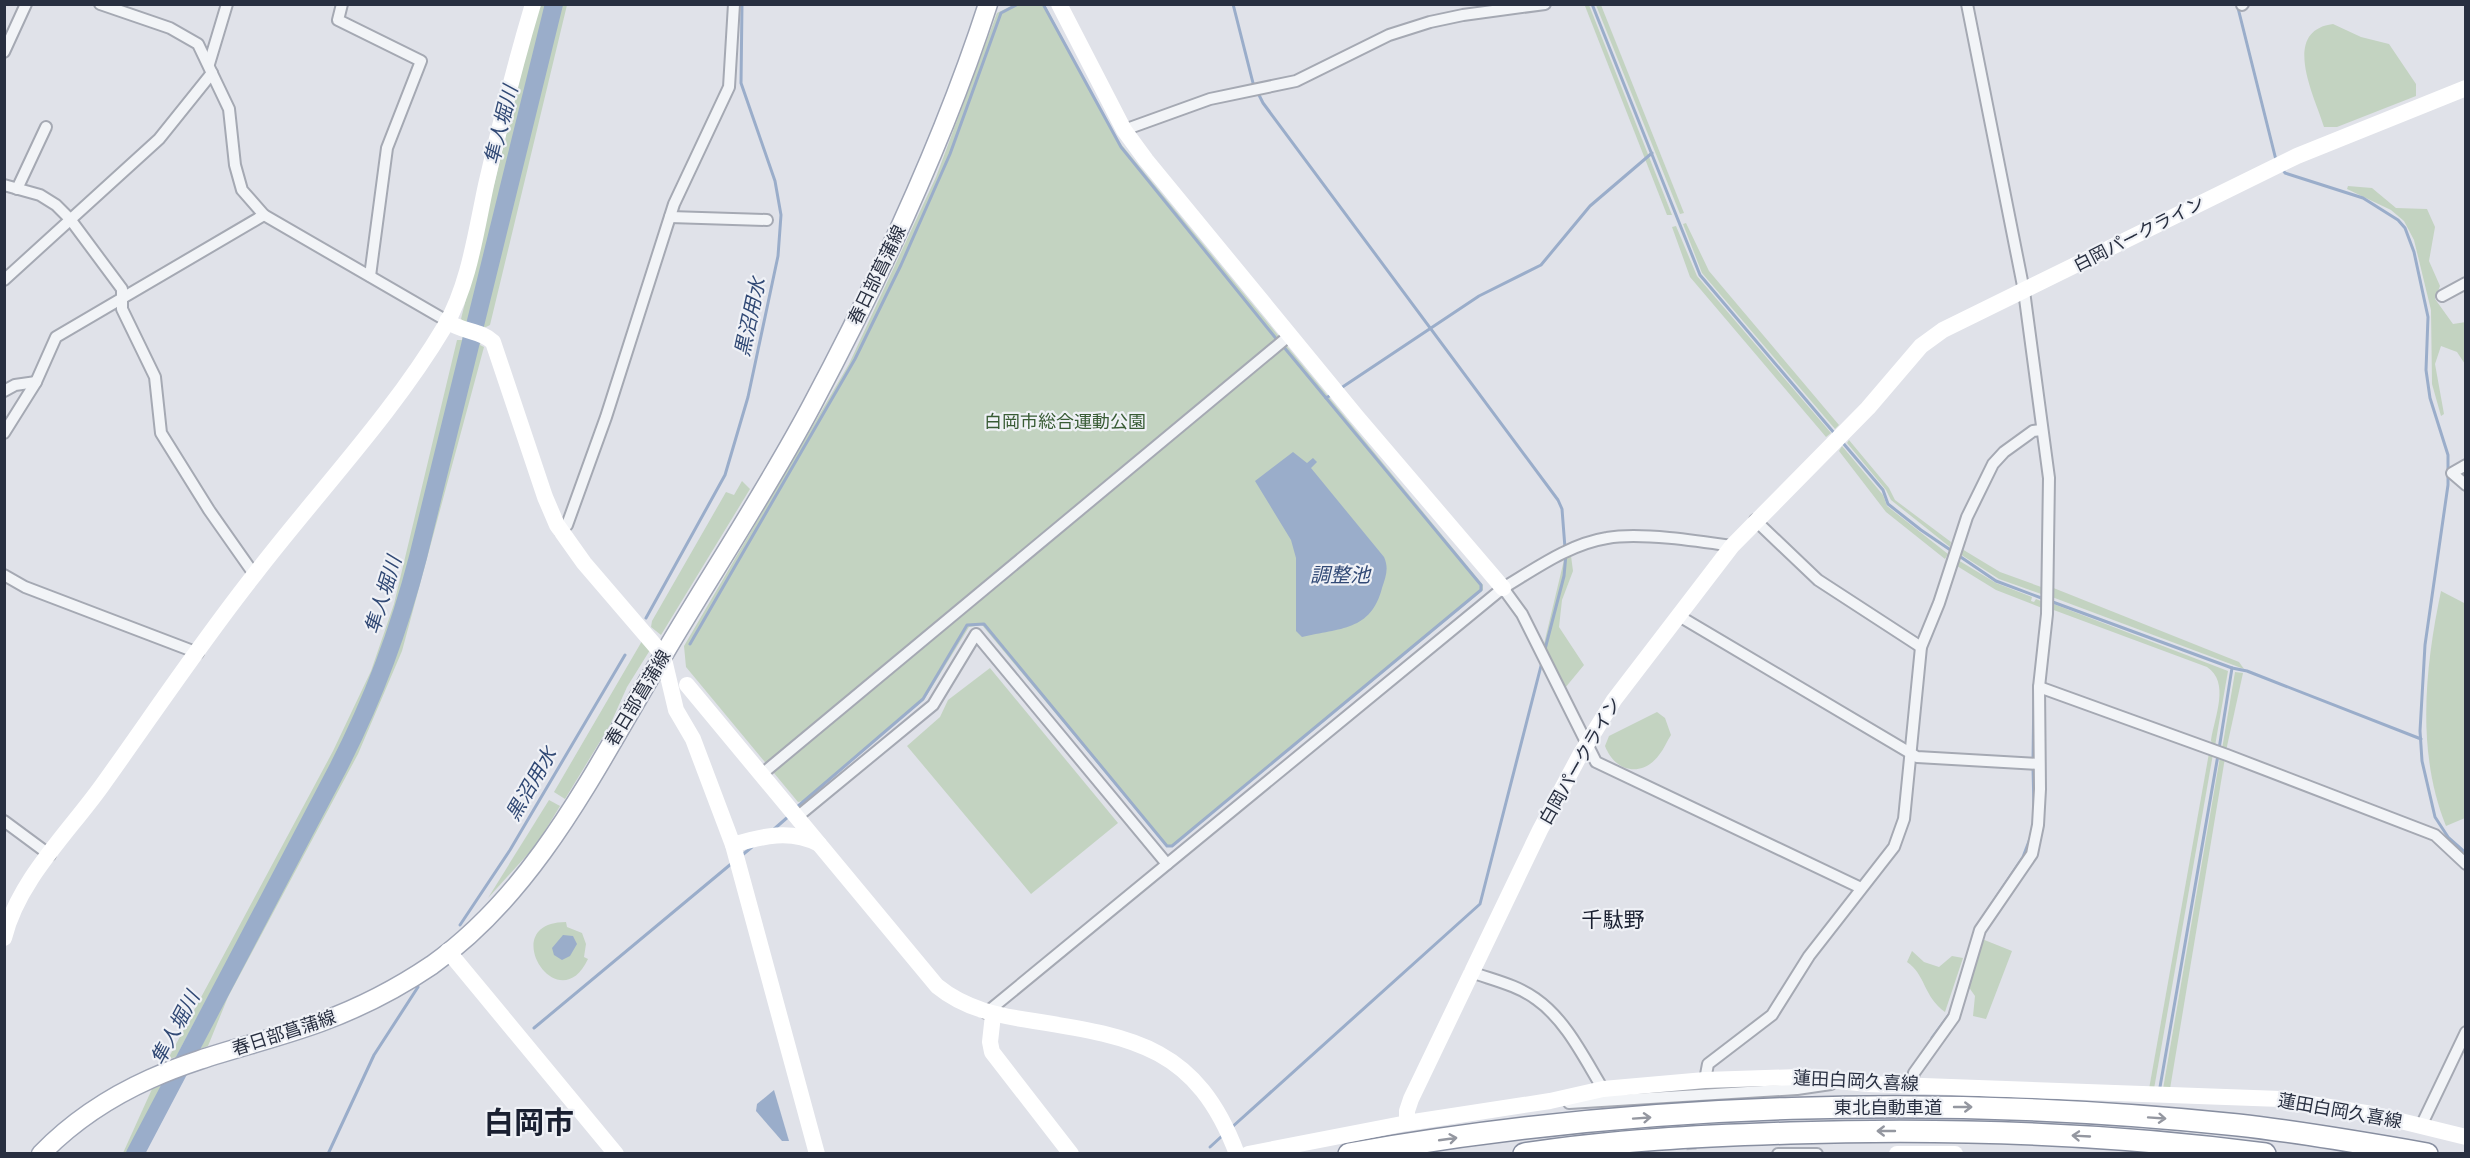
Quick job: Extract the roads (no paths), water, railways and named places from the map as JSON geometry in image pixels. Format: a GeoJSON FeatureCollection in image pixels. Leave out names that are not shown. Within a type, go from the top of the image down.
{"type":"FeatureCollection","features":[{"type":"Feature","properties":{"kind":"highway","name":"東北自動車道"},"geometry":{"type":"LineString","coordinates":[[1349,1154],[1466,1136],[1626,1119],[1792,1108],[1896,1107],[1986,1108],[2163,1118],[2251,1127],[2427,1154]]}},
{"type":"Feature","properties":{"kind":"highway","name":"東北自動車道"},"geometry":{"type":"LineString","coordinates":[[1524,1154],[1630,1141],[1726,1135],[1939,1131],[2161,1142],[2265,1154]]}},
{"type":"Feature","properties":{"kind":"main road","name":"春日部菖蒲線"},"geometry":{"type":"LineString","coordinates":[[41,1154],[91,1112],[131,1088],[197,1060],[321,1022],[350,1010],[432,964],[513,892],[542,855],[788,447],[854,324],[909,207],[988,4]]}},
{"type":"Feature","properties":{"kind":"street"},"geometry":{"type":"LineString","coordinates":[[4,52],[26,4]]}},
{"type":"Feature","properties":{"kind":"street"},"geometry":{"type":"LineString","coordinates":[[99,4],[170,28],[198,44],[229,109],[235,165],[242,190],[264,215],[454,326],[484,336],[493,342],[545,497],[561,531],[584,563],[663,655],[676,710],[693,739],[733,845],[817,1154]]}},
{"type":"Feature","properties":{"kind":"street"},"geometry":{"type":"LineString","coordinates":[[4,280],[159,139],[211,69],[227,4]]}},
{"type":"Feature","properties":{"kind":"street"},"geometry":{"type":"LineString","coordinates":[[342,4],[338,20],[421,61],[387,148],[370,276]]}},
{"type":"Feature","properties":{"kind":"street"},"geometry":{"type":"LineString","coordinates":[[4,938],[7,924],[20,898],[254,574],[372,428],[420,364],[454,326],[508,86],[533,4]]}},
{"type":"Feature","properties":{"kind":"street"},"geometry":{"type":"LineString","coordinates":[[561,531],[567,525],[602,428],[684,179],[729,87],[734,4]]}},
{"type":"Feature","properties":{"kind":"street"},"geometry":{"type":"LineString","coordinates":[[1059,4],[1124,130],[1244,280],[1503,588],[1522,614],[1596,762],[1861,888]]}},
{"type":"Feature","properties":{"kind":"street"},"geometry":{"type":"LineString","coordinates":[[1124,130],[1210,99],[1296,81],[1389,35],[1430,22],[1463,15],[1545,4]]}},
{"type":"Feature","properties":{"kind":"street"},"geometry":{"type":"LineString","coordinates":[[1911,1085],[1914,1073],[1954,1017],[1980,930],[2032,854],[2038,825],[2039,687],[2047,610],[2049,478],[2024,291],[1967,4]]}},
{"type":"Feature","properties":{"kind":"street","name":"白岡パークライン"},"geometry":{"type":"LineString","coordinates":[[1407,1123],[1407,1111],[1411,1099],[1540,830],[1586,745],[1614,700],[1732,546],[1755,520],[1846,430],[1921,346],[1942,330],[2297,156],[2466,88]]}},
{"type":"Feature","properties":{"kind":"street"},"geometry":{"type":"LineString","coordinates":[[17,189],[46,127]]}},
{"type":"Feature","properties":{"kind":"street"},"geometry":{"type":"LineString","coordinates":[[4,185],[40,195],[56,205],[70,219],[122,289],[122,309],[155,377],[161,434],[208,510],[254,574]]}},
{"type":"Feature","properties":{"kind":"street"},"geometry":{"type":"LineString","coordinates":[[4,434],[36,382],[56,337],[264,215]]}},
{"type":"Feature","properties":{"kind":"street"},"geometry":{"type":"LineString","coordinates":[[670,217],[767,220]]}},
{"type":"Feature","properties":{"kind":"street"},"geometry":{"type":"LineString","coordinates":[[2442,296],[2466,284]]}},
{"type":"Feature","properties":{"kind":"street"},"geometry":{"type":"LineString","coordinates":[[768,769],[1284,340]]}},
{"type":"Feature","properties":{"kind":"street"},"geometry":{"type":"LineString","coordinates":[[4,391],[15,385],[36,382]]}},
{"type":"Feature","properties":{"kind":"street"},"geometry":{"type":"LineString","coordinates":[[1706,1080],[1708,1064],[1772,1015],[1809,956],[1894,847],[1904,819],[1921,647],[1968,517],[1993,464],[2004,452],[2033,431],[2041,430]]}},
{"type":"Feature","properties":{"kind":"street"},"geometry":{"type":"LineString","coordinates":[[2466,465],[2452,473],[2466,485]]}},
{"type":"Feature","properties":{"kind":"street"},"geometry":{"type":"LineString","coordinates":[[1755,520],[1818,580],[1921,647]]}},
{"type":"Feature","properties":{"kind":"street"},"geometry":{"type":"LineString","coordinates":[[1071,1154],[992,1052],[990,1014],[1167,864],[1503,588],[1572,548],[1607,538],[1642,536],[1732,546]]}},
{"type":"Feature","properties":{"kind":"street"},"geometry":{"type":"LineString","coordinates":[[4,575],[25,586],[198,653]]}},
{"type":"Feature","properties":{"kind":"street"},"geometry":{"type":"LineString","coordinates":[[1679,616],[1917,757],[2039,764]]}},
{"type":"Feature","properties":{"kind":"street"},"geometry":{"type":"LineString","coordinates":[[797,818],[933,705],[976,634],[1167,864]]}},
{"type":"Feature","properties":{"kind":"street"},"geometry":{"type":"LineString","coordinates":[[687,685],[937,986],[990,1014],[1096,1032],[1147,1047],[1186,1072],[1203,1089],[1221,1116],[1238,1154]]}},
{"type":"Feature","properties":{"kind":"street"},"geometry":{"type":"LineString","coordinates":[[2039,687],[2227,755],[2434,835],[2466,864]]}},
{"type":"Feature","properties":{"kind":"street"},"geometry":{"type":"LineString","coordinates":[[4,821],[50,855]]}},
{"type":"Feature","properties":{"kind":"street"},"geometry":{"type":"LineString","coordinates":[[733,845],[780,835],[799,837],[819,844]]}},
{"type":"Feature","properties":{"kind":"street"},"geometry":{"type":"LineString","coordinates":[[448,951],[616,1154]]}},
{"type":"Feature","properties":{"kind":"street"},"geometry":{"type":"LineString","coordinates":[[1471,972],[1514,987],[1536,998],[1552,1012],[1603,1089]]}},
{"type":"Feature","properties":{"kind":"street"},"geometry":{"type":"LineString","coordinates":[[2421,1126],[2466,1032]]}},
{"type":"Feature","properties":{"kind":"street","name":"蓮田白岡久喜線"},"geometry":{"type":"LineString","coordinates":[[1248,1154],[1407,1123],[1550,1101],[1603,1089],[1706,1080],[1799,1077],[1845,1082],[2281,1099],[2372,1114],[2466,1137]]}},
{"type":"Feature","properties":{"kind":"street"},"geometry":{"type":"LineString","coordinates":[[1550,1101],[1578,1103],[1797,1089],[1845,1082]]}},
{"type":"Feature","properties":{"kind":"street"},"geometry":{"type":"LineString","coordinates":[[1778,1154],[1817,1154]]}},
{"type":"Feature","properties":{"kind":"street"},"geometry":{"type":"LineString","coordinates":[[1897,1154],[1955,1154]]}},
{"type":"Feature","properties":{"kind":"water","name":"調整池"},"geometry":{"type":"Polygon","coordinates":[[[1293,452],[1307,463],[1313,458],[1317,462],[1311,468],[1384,557],[1387,568],[1377,602],[1362,620],[1341,629],[1302,637],[1296,631],[1296,558],[1291,540],[1255,481],[1293,452]]]}},
{"type":"Feature","properties":{"kind":"water"},"geometry":{"type":"Polygon","coordinates":[[[563,935],[573,936],[577,944],[570,956],[562,960],[554,955],[552,948],[563,935]]]}},
{"type":"Feature","properties":{"kind":"water"},"geometry":{"type":"Polygon","coordinates":[[[774,1090],[789,1141],[782,1141],[756,1111],[757,1104],[774,1090]]]}},
{"type":"Feature","properties":{"kind":"waterway","name":"隼人堀川"},"geometry":{"type":"LineString","coordinates":[[135,1154],[338,768],[363,717],[384,665],[418,557],[554,4]]}},
{"type":"Feature","properties":{"kind":"waterway","name":"黒沼用水"},"geometry":{"type":"LineString","coordinates":[[646,618],[725,475],[748,397],[778,256],[781,215],[775,181],[741,83],[742,4]]}},
{"type":"Feature","properties":{"kind":"waterway"},"geometry":{"type":"LineString","coordinates":[[690,644],[855,359],[901,265],[950,154],[1001,13],[1018,4]]}},
{"type":"Feature","properties":{"kind":"waterway"},"geometry":{"type":"LineString","coordinates":[[1043,4],[1121,147],[1278,341]]}},
{"type":"Feature","properties":{"kind":"waterway"},"geometry":{"type":"LineString","coordinates":[[1233,4],[1253,83],[1263,103],[1558,500],[1562,509],[1565,548]]}},
{"type":"Feature","properties":{"kind":"waterway"},"geometry":{"type":"LineString","coordinates":[[1592,4],[1700,275],[1835,434]]}},
{"type":"Feature","properties":{"kind":"waterway"},"geometry":{"type":"LineString","coordinates":[[2237,4],[2276,160]]}},
{"type":"Feature","properties":{"kind":"waterway"},"geometry":{"type":"LineString","coordinates":[[1341,388],[1479,296],[1541,265],[1590,206],[1652,153]]}},
{"type":"Feature","properties":{"kind":"waterway"},"geometry":{"type":"LineString","coordinates":[[2283,170],[2285,173],[2363,198],[2398,220],[2405,228],[2414,252],[2428,317],[2426,370],[2430,398],[2448,455],[2448,485],[2425,645],[2420,731],[2422,761],[2435,817],[2448,837],[2466,853]]}},
{"type":"Feature","properties":{"kind":"waterway"},"geometry":{"type":"LineString","coordinates":[[1283,346],[1326,398]]}},
{"type":"Feature","properties":{"kind":"waterway"},"geometry":{"type":"LineString","coordinates":[[797,807],[923,699],[967,625],[984,624],[1167,846],[1172,846],[1481,590],[1481,585],[1326,398],[1331,395]]}},
{"type":"Feature","properties":{"kind":"waterway"},"geometry":{"type":"LineString","coordinates":[[1843,443],[1883,490],[1888,504],[1921,530],[1996,581],[2044,599]]}},
{"type":"Feature","properties":{"kind":"waterway"},"geometry":{"type":"LineString","coordinates":[[1544,653],[1564,576],[1566,554]]}},
{"type":"Feature","properties":{"kind":"waterway"},"geometry":{"type":"LineString","coordinates":[[2050,601],[2232,668],[2219,749]]}},
{"type":"Feature","properties":{"kind":"waterway","name":"黒沼用水"},"geometry":{"type":"LineString","coordinates":[[460,925],[510,850],[625,655]]}},
{"type":"Feature","properties":{"kind":"waterway"},"geometry":{"type":"LineString","coordinates":[[1231,1128],[1480,904],[1542,662]]}},
{"type":"Feature","properties":{"kind":"waterway"},"geometry":{"type":"LineString","coordinates":[[2232,668],[2247,671],[2421,739]]}},
{"type":"Feature","properties":{"kind":"waterway"},"geometry":{"type":"LineString","coordinates":[[2033,761],[2034,687]]}},
{"type":"Feature","properties":{"kind":"waterway"},"geometry":{"type":"LineString","coordinates":[[2160,1087],[2218,755]]}},
{"type":"Feature","properties":{"kind":"waterway"},"geometry":{"type":"LineString","coordinates":[[2033,768],[2034,809]]}},
{"type":"Feature","properties":{"kind":"waterway"},"geometry":{"type":"LineString","coordinates":[[773,830],[789,816]]}},
{"type":"Feature","properties":{"kind":"waterway"},"geometry":{"type":"LineString","coordinates":[[1979,923],[2023,857],[2031,836]]}},
{"type":"Feature","properties":{"kind":"waterway"},"geometry":{"type":"LineString","coordinates":[[741,856],[752,847]]}},
{"type":"Feature","properties":{"kind":"waterway"},"geometry":{"type":"LineString","coordinates":[[534,1028],[731,864]]}},
{"type":"Feature","properties":{"kind":"waterway","name":"黒沼用水"},"geometry":{"type":"LineString","coordinates":[[328,1154],[374,1055],[418,987]]}},
{"type":"Feature","properties":{"kind":"waterway"},"geometry":{"type":"LineString","coordinates":[[1932,1038],[1951,1012]]}},
{"type":"Feature","properties":{"kind":"waterway"},"geometry":{"type":"LineString","coordinates":[[1210,1147],[1222,1136]]}},
{"type":"Feature","properties":{"kind":"tunnel"},"geometry":{"type":"LineString","coordinates":[[1688,1110],[1692,1154]]}},
{"type":"Feature","properties":{"kind":"district","name":"千駄野"},"geometry":{"type":"Point","coordinates":[1613,920]}},
{"type":"Feature","properties":{"kind":"district","name":"白岡市"},"geometry":{"type":"Point","coordinates":[529,1123]}},
{"type":"Feature","properties":{"kind":"park label","name":"白岡市総合運動公園"},"geometry":{"type":"Point","coordinates":[1065,422]}}]}
